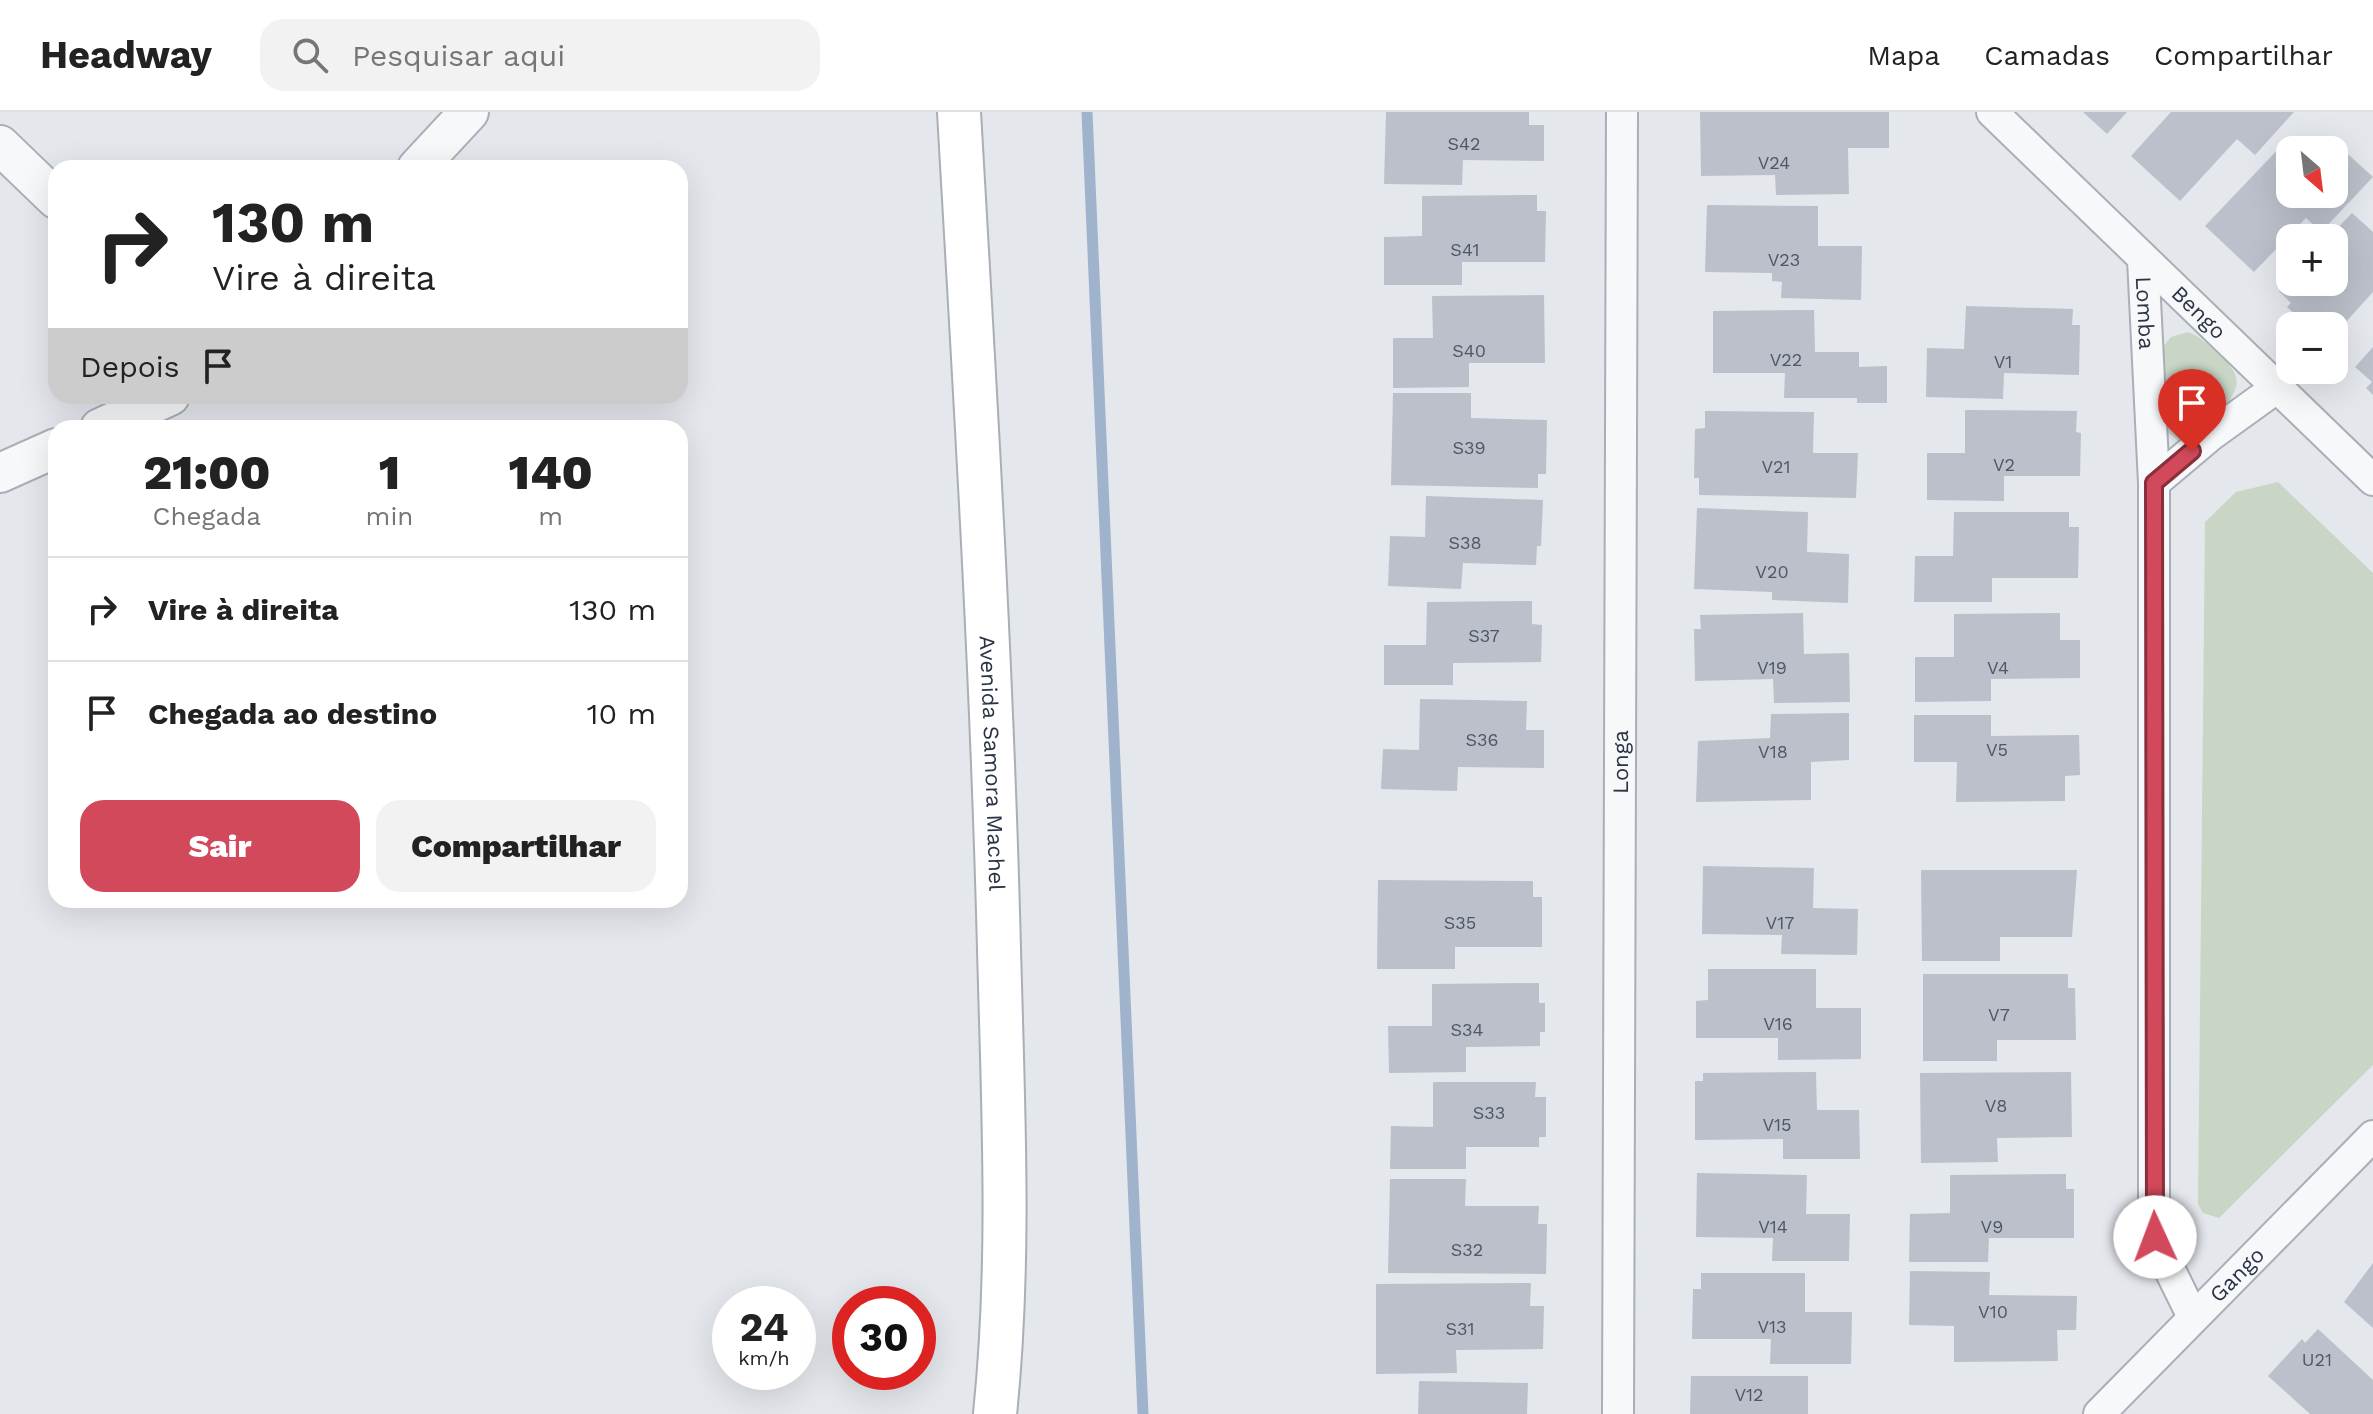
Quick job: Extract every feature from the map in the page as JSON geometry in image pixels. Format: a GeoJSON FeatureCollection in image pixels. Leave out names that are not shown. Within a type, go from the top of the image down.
{"type":"FeatureCollection","features":[{"type":"Feature","properties":{"kind":"main road","name":"Avenida Samora Machel"},"geometry":{"type":"LineString","coordinates":[[959,112],[996,833],[1005,1178],[1003,1335],[995,1414]]}},
{"type":"Feature","properties":{"kind":"street"},"geometry":{"type":"LineString","coordinates":[[424,160],[469,112]]}},
{"type":"Feature","properties":{"kind":"street","name":"Longa"},"geometry":{"type":"LineString","coordinates":[[1618,1414],[1622,112]]}},
{"type":"Feature","properties":{"kind":"street","name":"Bengo"},"geometry":{"type":"LineString","coordinates":[[1992,112],[2373,480]]}},
{"type":"Feature","properties":{"kind":"street"},"geometry":{"type":"LineString","coordinates":[[0,145],[48,191]]}},
{"type":"Feature","properties":{"kind":"street","name":"Lomba"},"geometry":{"type":"LineString","coordinates":[[2143,259],[2154,483],[2154,1223],[2162,1254],[2193,1317]]}},
{"type":"Feature","properties":{"kind":"street"},"geometry":{"type":"LineString","coordinates":[[2154,483],[2211,435],[2279,386]]}},
{"type":"Feature","properties":{"kind":"street"},"geometry":{"type":"LineString","coordinates":[[118,420],[152,404]]}},
{"type":"Feature","properties":{"kind":"street"},"geometry":{"type":"LineString","coordinates":[[0,473],[48,452]]}},
{"type":"Feature","properties":{"kind":"street","name":"Gango"},"geometry":{"type":"LineString","coordinates":[[2099,1414],[2373,1136]]}},
{"type":"Feature","properties":{"kind":"green space"},"geometry":{"type":"Polygon","coordinates":[[[2188,332],[2224,359],[2237,383],[2231,398],[2207,425],[2194,435],[2178,440],[2165,430],[2163,347],[2171,337],[2188,332]]]}},
{"type":"Feature","properties":{"kind":"green space"},"geometry":{"type":"Polygon","coordinates":[[[2278,482],[2373,573],[2373,1065],[2219,1218],[2203,1213],[2198,1204],[2205,522],[2236,492],[2278,482]]]}},
{"type":"Feature","properties":{"kind":"building"},"geometry":{"type":"Polygon","coordinates":[[[1386,112],[1529,112],[1529,125],[1544,125],[1544,161],[1463,160],[1462,185],[1384,184],[1386,112]]]}},
{"type":"Feature","properties":{"kind":"building"},"geometry":{"type":"Polygon","coordinates":[[[1700,112],[1889,112],[1889,148],[1848,148],[1849,194],[1776,195],[1775,175],[1701,176],[1700,112]]]}},
{"type":"Feature","properties":{"kind":"building"},"geometry":{"type":"Polygon","coordinates":[[[2083,112],[2127,112],[2107,134],[2083,112]]]}},
{"type":"Feature","properties":{"kind":"building"},"geometry":{"type":"Polygon","coordinates":[[[2171,112],[2294,112],[2255,155],[2237,139],[2180,201],[2131,156],[2171,112]]]}},
{"type":"Feature","properties":{"kind":"building"},"geometry":{"type":"Polygon","coordinates":[[[2276,151],[2276,208],[2344,208],[2329,224],[2312,224],[2306,218],[2300,224],[2276,224],[2276,249],[2254,272],[2205,226],[2276,151]]]}},
{"type":"Feature","properties":{"kind":"building"},"geometry":{"type":"Polygon","coordinates":[[[2348,154],[2373,177],[2348,203],[2348,154]]]}},
{"type":"Feature","properties":{"kind":"building"},"geometry":{"type":"Polygon","coordinates":[[[1537,195],[1537,211],[1546,211],[1545,262],[1462,262],[1462,285],[1384,285],[1384,237],[1422,236],[1422,196],[1537,195]]]}},
{"type":"Feature","properties":{"kind":"building"},"geometry":{"type":"Polygon","coordinates":[[[1707,205],[1818,206],[1818,246],[1862,246],[1861,300],[1781,298],[1782,282],[1772,281],[1772,273],[1705,272],[1707,205]]]}},
{"type":"Feature","properties":{"kind":"building"},"geometry":{"type":"Polygon","coordinates":[[[2352,213],[2373,232],[2373,292],[2348,320],[2348,312],[2293,312],[2287,307],[2291,303],[2284,296],[2348,296],[2348,224],[2341,224],[2352,213]]]}},
{"type":"Feature","properties":{"kind":"building"},"geometry":{"type":"Polygon","coordinates":[[[1544,295],[1545,363],[1469,363],[1469,387],[1393,388],[1393,338],[1433,338],[1432,296],[1544,295]]]}},
{"type":"Feature","properties":{"kind":"building"},"geometry":{"type":"Polygon","coordinates":[[[1966,306],[2073,309],[2072,325],[2080,325],[2079,375],[2004,373],[2003,399],[1926,397],[1927,348],[1964,349],[1966,306]]]}},
{"type":"Feature","properties":{"kind":"building"},"geometry":{"type":"Polygon","coordinates":[[[1814,310],[1815,352],[1859,352],[1859,367],[1887,366],[1887,403],[1857,403],[1857,398],[1784,398],[1785,373],[1713,373],[1713,311],[1814,310]]]}},
{"type":"Feature","properties":{"kind":"building"},"geometry":{"type":"Polygon","coordinates":[[[2373,347],[2373,395],[2366,388],[2372,382],[2355,367],[2373,347]]]}},
{"type":"Feature","properties":{"kind":"building"},"geometry":{"type":"Polygon","coordinates":[[[1393,393],[1471,393],[1471,418],[1547,420],[1546,474],[1538,474],[1538,488],[1391,485],[1393,393]]]}},
{"type":"Feature","properties":{"kind":"building"},"geometry":{"type":"Polygon","coordinates":[[[1965,410],[2077,411],[2076,432],[2081,433],[2080,476],[2004,476],[2004,501],[1927,500],[1927,453],[1965,453],[1965,410]]]}},
{"type":"Feature","properties":{"kind":"building"},"geometry":{"type":"Polygon","coordinates":[[[1705,411],[1814,412],[1813,453],[1858,453],[1856,498],[1699,495],[1699,478],[1694,478],[1695,429],[1705,428],[1705,411]]]}},
{"type":"Feature","properties":{"kind":"building"},"geometry":{"type":"Polygon","coordinates":[[[1426,496],[1543,500],[1541,546],[1537,546],[1536,565],[1463,563],[1461,589],[1388,586],[1390,536],[1425,537],[1426,496]]]}},
{"type":"Feature","properties":{"kind":"building"},"geometry":{"type":"Polygon","coordinates":[[[1697,508],[1808,512],[1807,552],[1849,554],[1848,603],[1772,600],[1772,592],[1694,589],[1697,508]]]}},
{"type":"Feature","properties":{"kind":"building"},"geometry":{"type":"Polygon","coordinates":[[[1954,512],[2069,512],[2069,527],[2079,527],[2078,578],[1992,578],[1992,602],[1914,602],[1915,556],[1953,556],[1954,512]]]}},
{"type":"Feature","properties":{"kind":"building"},"geometry":{"type":"Polygon","coordinates":[[[1532,601],[1532,624],[1542,625],[1541,662],[1453,663],[1453,685],[1384,685],[1384,645],[1426,645],[1427,602],[1532,601]]]}},
{"type":"Feature","properties":{"kind":"building"},"geometry":{"type":"Polygon","coordinates":[[[1803,613],[1804,654],[1849,653],[1850,702],[1774,703],[1773,679],[1695,681],[1694,629],[1701,629],[1700,615],[1803,613]]]}},
{"type":"Feature","properties":{"kind":"building"},"geometry":{"type":"Polygon","coordinates":[[[2060,613],[2060,640],[2080,640],[2080,678],[1991,679],[1991,701],[1915,702],[1915,657],[1954,657],[1954,614],[2060,613]]]}},
{"type":"Feature","properties":{"kind":"building"},"geometry":{"type":"Polygon","coordinates":[[[1420,699],[1527,701],[1526,730],[1544,730],[1544,768],[1458,767],[1457,791],[1381,789],[1383,749],[1419,750],[1420,699]]]}},
{"type":"Feature","properties":{"kind":"building"},"geometry":{"type":"Polygon","coordinates":[[[1849,713],[1849,760],[1811,762],[1811,800],[1696,802],[1698,741],[1770,738],[1771,714],[1849,713]]]}},
{"type":"Feature","properties":{"kind":"building"},"geometry":{"type":"Polygon","coordinates":[[[1914,715],[1991,715],[1991,736],[2079,735],[2080,775],[2065,776],[2065,801],[1956,802],[1957,762],[1914,762],[1914,715]]]}},
{"type":"Feature","properties":{"kind":"building"},"geometry":{"type":"Polygon","coordinates":[[[1703,866],[1814,868],[1813,908],[1858,909],[1857,955],[1781,954],[1782,935],[1702,934],[1703,866]]]}},
{"type":"Feature","properties":{"kind":"building"},"geometry":{"type":"Polygon","coordinates":[[[1921,870],[2077,870],[2072,937],[2000,937],[2000,961],[1922,961],[1921,870]]]}},
{"type":"Feature","properties":{"kind":"building"},"geometry":{"type":"Polygon","coordinates":[[[1378,880],[1533,881],[1533,897],[1542,897],[1542,947],[1455,947],[1455,969],[1377,969],[1378,880]]]}},
{"type":"Feature","properties":{"kind":"building"},"geometry":{"type":"Polygon","coordinates":[[[1708,969],[1816,969],[1816,1008],[1861,1008],[1861,1059],[1778,1060],[1778,1038],[1696,1038],[1696,1001],[1708,1000],[1708,969]]]}},
{"type":"Feature","properties":{"kind":"building"},"geometry":{"type":"Polygon","coordinates":[[[1923,974],[2068,974],[2068,988],[2075,988],[2076,1040],[1997,1040],[1997,1061],[1923,1061],[1923,974]]]}},
{"type":"Feature","properties":{"kind":"building"},"geometry":{"type":"Polygon","coordinates":[[[1539,983],[1539,1003],[1545,1003],[1545,1032],[1540,1032],[1540,1046],[1466,1047],[1466,1072],[1389,1073],[1388,1026],[1432,1026],[1432,984],[1539,983]]]}},
{"type":"Feature","properties":{"kind":"building"},"geometry":{"type":"Polygon","coordinates":[[[1816,1072],[1817,1110],[1859,1110],[1860,1159],[1783,1159],[1783,1139],[1695,1140],[1695,1081],[1703,1081],[1703,1073],[1816,1072]]]}},
{"type":"Feature","properties":{"kind":"building"},"geometry":{"type":"Polygon","coordinates":[[[2071,1072],[2072,1137],[1997,1138],[1998,1162],[1921,1163],[1920,1073],[2071,1072]]]}},
{"type":"Feature","properties":{"kind":"building"},"geometry":{"type":"Polygon","coordinates":[[[1433,1082],[1536,1082],[1535,1097],[1546,1097],[1546,1137],[1539,1137],[1539,1147],[1466,1147],[1466,1169],[1390,1169],[1391,1126],[1433,1127],[1433,1082]]]}},
{"type":"Feature","properties":{"kind":"building"},"geometry":{"type":"Polygon","coordinates":[[[1697,1173],[1807,1175],[1806,1214],[1850,1214],[1849,1261],[1772,1261],[1773,1238],[1696,1237],[1697,1173]]]}},
{"type":"Feature","properties":{"kind":"building"},"geometry":{"type":"Polygon","coordinates":[[[2066,1174],[2066,1189],[2074,1189],[2074,1238],[1989,1238],[1988,1262],[1909,1262],[1910,1214],[1950,1213],[1950,1175],[2066,1174]]]}},
{"type":"Feature","properties":{"kind":"building"},"geometry":{"type":"Polygon","coordinates":[[[1390,1179],[1466,1179],[1465,1206],[1539,1206],[1538,1224],[1547,1224],[1546,1274],[1388,1273],[1390,1179]]]}},
{"type":"Feature","properties":{"kind":"building"},"geometry":{"type":"Polygon","coordinates":[[[2373,1263],[2373,1328],[2344,1302],[2373,1263]]]}},
{"type":"Feature","properties":{"kind":"building"},"geometry":{"type":"Polygon","coordinates":[[[1910,1271],[1990,1272],[1989,1295],[2077,1296],[2076,1330],[2057,1330],[2058,1361],[1954,1362],[1954,1326],[1909,1325],[1910,1271]]]}},
{"type":"Feature","properties":{"kind":"building"},"geometry":{"type":"Polygon","coordinates":[[[1701,1273],[1805,1273],[1805,1312],[1852,1312],[1851,1364],[1770,1364],[1771,1339],[1692,1339],[1693,1289],[1701,1289],[1701,1273]]]}},
{"type":"Feature","properties":{"kind":"building"},"geometry":{"type":"Polygon","coordinates":[[[1531,1283],[1530,1306],[1544,1306],[1543,1349],[1456,1350],[1457,1373],[1376,1374],[1376,1284],[1531,1283]]]}},
{"type":"Feature","properties":{"kind":"building"},"geometry":{"type":"Polygon","coordinates":[[[2318,1329],[2373,1380],[2373,1414],[2310,1414],[2268,1376],[2302,1339],[2305,1343],[2318,1329]]]}},
{"type":"Feature","properties":{"kind":"building"},"geometry":{"type":"Polygon","coordinates":[[[1691,1376],[1808,1376],[1808,1414],[1690,1414],[1691,1376]]]}},
{"type":"Feature","properties":{"kind":"building"},"geometry":{"type":"Polygon","coordinates":[[[1419,1381],[1528,1383],[1527,1414],[1418,1414],[1419,1381]]]}},
{"type":"Feature","properties":{"kind":"waterway"},"geometry":{"type":"LineString","coordinates":[[1087,112],[1143,1414]]}},
{"type":"Feature","properties":{"kind":"route"},"geometry":{"type":"LineString","coordinates":[[2155,1237],[2154,483],[2192,451]]}}]}
